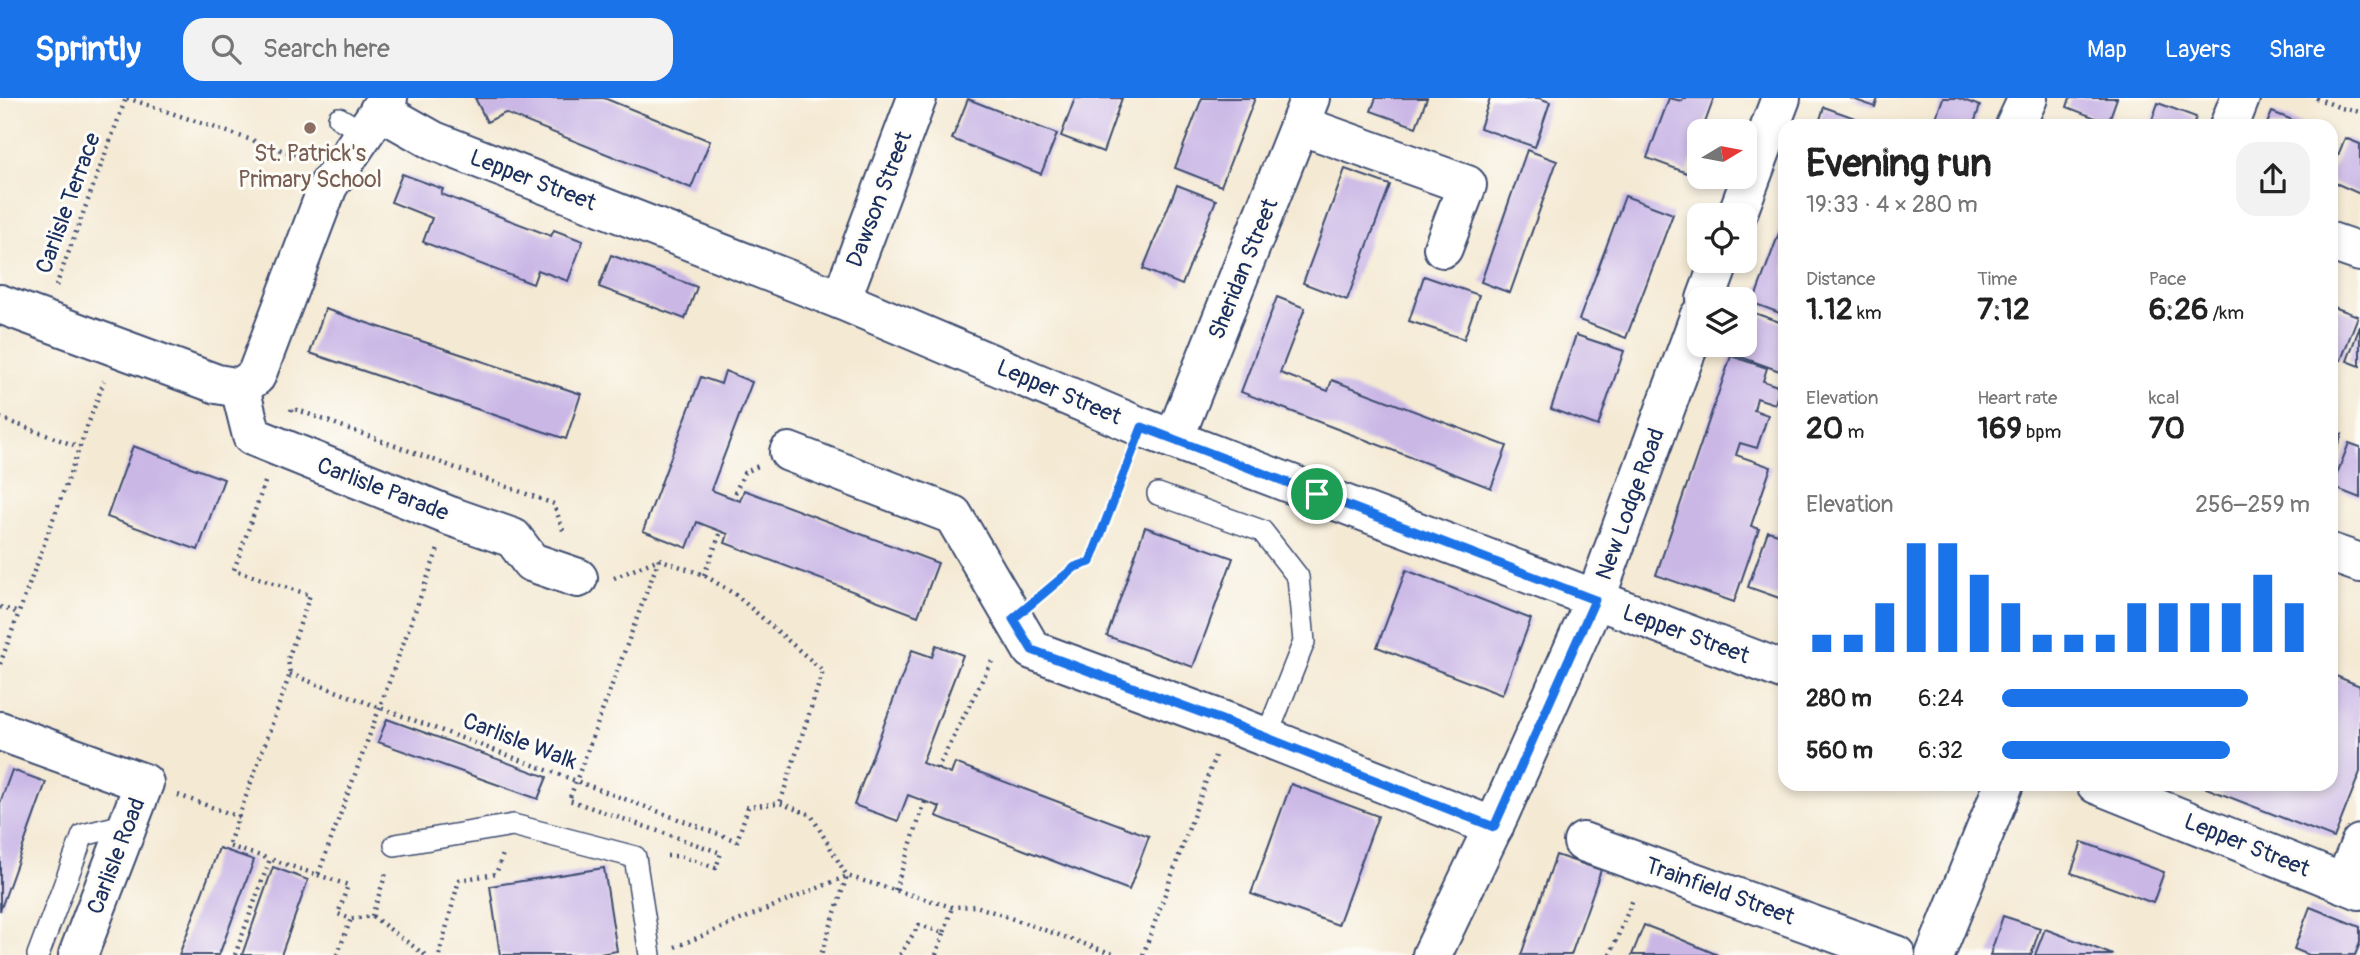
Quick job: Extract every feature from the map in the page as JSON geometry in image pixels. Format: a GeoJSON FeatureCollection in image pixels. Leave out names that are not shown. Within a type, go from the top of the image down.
{"type":"FeatureCollection","features":[{"type":"Feature","properties":{"kind":"street","name":"Dawson Street"},"geometry":{"type":"LineString","coordinates":[[841,300],[917,98]]}},
{"type":"Feature","properties":{"kind":"street"},"geometry":{"type":"LineString","coordinates":[[1742,203],[1781,98]]}},
{"type":"Feature","properties":{"kind":"street"},"geometry":{"type":"LineString","coordinates":[[2018,119],[2028,98]]}},
{"type":"Feature","properties":{"kind":"street"},"geometry":{"type":"LineString","coordinates":[[2232,119],[2240,98]]}},
{"type":"Feature","properties":{"kind":"street"},"geometry":{"type":"LineString","coordinates":[[1305,112],[1467,186],[1443,248]]}},
{"type":"Feature","properties":{"kind":"street","name":"Sheridan Street"},"geometry":{"type":"LineString","coordinates":[[1158,433],[1305,112]]}},
{"type":"Feature","properties":{"kind":"street"},"geometry":{"type":"LineString","coordinates":[[0,304],[217,384],[240,388],[256,376],[328,186],[368,115]]}},
{"type":"Feature","properties":{"kind":"street","name":"Lepper Street"},"geometry":{"type":"LineString","coordinates":[[368,115],[841,300],[1158,433],[1778,668]]}},
{"type":"Feature","properties":{"kind":"street"},"geometry":{"type":"LineString","coordinates":[[2338,244],[2360,252]]}},
{"type":"Feature","properties":{"kind":"street","name":"New Lodge Road"},"geometry":{"type":"LineString","coordinates":[[1432,955],[1494,827],[1595,600],[1687,350]]}},
{"type":"Feature","properties":{"kind":"street","name":"Carlisle Parade"},"geometry":{"type":"LineString","coordinates":[[240,388],[252,436],[450,516],[513,538],[531,562],[578,579]]}},
{"type":"Feature","properties":{"kind":"street"},"geometry":{"type":"LineString","coordinates":[[789,452],[953,514],[1032,650],[1227,722],[1494,827]]}},
{"type":"Feature","properties":{"kind":"street"},"geometry":{"type":"LineString","coordinates":[[2338,556],[2360,564]]}},
{"type":"Feature","properties":{"kind":"street","name":"Carlisle Road"},"geometry":{"type":"LineString","coordinates":[[0,731],[144,783],[78,955]]}},
{"type":"Feature","properties":{"kind":"street"},"geometry":{"type":"LineString","coordinates":[[1935,955],[2001,791]]}},
{"type":"Feature","properties":{"kind":"street","name":"Lepper Street"},"geometry":{"type":"LineString","coordinates":[[2134,791],[2173,798],[2352,887]]}},
{"type":"Feature","properties":{"kind":"street","name":"Trainfield Street"},"geometry":{"type":"LineString","coordinates":[[1583,842],[1896,955]]}},
{"type":"Feature","properties":{"kind":"street"},"geometry":{"type":"LineString","coordinates":[[2352,887],[2360,844]]}},
{"type":"Feature","properties":{"kind":"lane"},"geometry":{"type":"LineString","coordinates":[[1158,495],[1262,531],[1298,577],[1304,642],[1266,738]]}},
{"type":"Feature","properties":{"kind":"lane"},"geometry":{"type":"LineString","coordinates":[[38,955],[83,835],[128,824]]}},
{"type":"Feature","properties":{"kind":"lane"},"geometry":{"type":"LineString","coordinates":[[394,845],[513,825],[635,857],[660,952]]}},
{"type":"Feature","properties":{"kind":"path"},"geometry":{"type":"LineString","coordinates":[[126,98],[339,170]]}},
{"type":"Feature","properties":{"kind":"path","name":"Carlisle Terrace"},"geometry":{"type":"LineString","coordinates":[[43,319],[126,98]]}},
{"type":"Feature","properties":{"kind":"path"},"geometry":{"type":"LineString","coordinates":[[2316,98],[2360,112]]}},
{"type":"Feature","properties":{"kind":"path"},"geometry":{"type":"LineString","coordinates":[[0,664],[117,348]]}},
{"type":"Feature","properties":{"kind":"path"},"geometry":{"type":"LineString","coordinates":[[0,418],[79,447]]}},
{"type":"Feature","properties":{"kind":"path"},"geometry":{"type":"LineString","coordinates":[[937,769],[1013,619],[1075,567],[1090,562],[1158,433]]}},
{"type":"Feature","properties":{"kind":"path"},"geometry":{"type":"LineString","coordinates":[[277,447],[234,570],[310,595],[288,659],[290,674],[228,846],[348,885],[338,914],[351,919],[372,916],[425,955]]}},
{"type":"Feature","properties":{"kind":"path"},"geometry":{"type":"LineString","coordinates":[[318,875],[450,516]]}},
{"type":"Feature","properties":{"kind":"path"},"geometry":{"type":"LineString","coordinates":[[704,575],[720,534]]}},
{"type":"Feature","properties":{"kind":"path"},"geometry":{"type":"LineString","coordinates":[[578,579],[598,585],[659,559],[704,575],[736,595],[823,671],[780,803],[811,815],[847,876],[821,955]]}},
{"type":"Feature","properties":{"kind":"path"},"geometry":{"type":"LineString","coordinates":[[576,781],[659,559]]}},
{"type":"Feature","properties":{"kind":"path"},"geometry":{"type":"LineString","coordinates":[[0,607],[19,613]]}},
{"type":"Feature","properties":{"kind":"path","name":"Carlisle Walk"},"geometry":{"type":"LineString","coordinates":[[290,674],[737,841],[748,807],[780,803]]}},
{"type":"Feature","properties":{"kind":"path"},"geometry":{"type":"LineString","coordinates":[[1143,955],[1227,722]]}},
{"type":"Feature","properties":{"kind":"path"},"geometry":{"type":"LineString","coordinates":[[144,783],[239,817]]}},
{"type":"Feature","properties":{"kind":"path"},"geometry":{"type":"LineString","coordinates":[[894,890],[925,802]]}},
{"type":"Feature","properties":{"kind":"path"},"geometry":{"type":"LineString","coordinates":[[439,955],[458,880],[496,874],[513,825]]}},
{"type":"Feature","properties":{"kind":"path"},"geometry":{"type":"LineString","coordinates":[[372,916],[394,845]]}},
{"type":"Feature","properties":{"kind":"path"},"geometry":{"type":"LineString","coordinates":[[235,955],[270,859]]}},
{"type":"Feature","properties":{"kind":"path"},"geometry":{"type":"LineString","coordinates":[[1610,955],[1647,864]]}},
{"type":"Feature","properties":{"kind":"path"},"geometry":{"type":"LineString","coordinates":[[660,952],[847,876],[952,907],[976,906],[1116,955]]}},
{"type":"Feature","properties":{"kind":"path"},"geometry":{"type":"LineString","coordinates":[[936,955],[952,907]]}},
{"type":"Feature","properties":{"kind":"path"},"geometry":{"type":"LineString","coordinates":[[337,955],[351,919]]}},
{"type":"Feature","properties":{"kind":"path"},"geometry":{"type":"LineString","coordinates":[[900,955],[919,925],[944,933]]}},
{"type":"Feature","properties":{"kind":"building"},"geometry":{"type":"Polygon","coordinates":[[[475,98],[604,98],[710,141],[691,188],[505,113],[487,122],[475,98]]]}},
{"type":"Feature","properties":{"kind":"building"},"geometry":{"type":"Polygon","coordinates":[[[1075,98],[1122,98],[1103,152],[1061,136],[1075,98]]]}},
{"type":"Feature","properties":{"kind":"building"},"geometry":{"type":"Polygon","coordinates":[[[1202,98],[1255,98],[1221,186],[1175,168],[1202,98]]]}},
{"type":"Feature","properties":{"kind":"building"},"geometry":{"type":"Polygon","coordinates":[[[1376,98],[1427,98],[1416,127],[1371,111],[1376,98]]]}},
{"type":"Feature","properties":{"kind":"building"},"geometry":{"type":"Polygon","coordinates":[[[1490,98],[1539,98],[1550,102],[1535,147],[1480,128],[1490,98]]]}},
{"type":"Feature","properties":{"kind":"building"},"geometry":{"type":"Polygon","coordinates":[[[1669,98],[1682,101],[1683,98],[1714,98],[1706,119],[1687,119],[1687,173],[1647,158],[1669,98]]]}},
{"type":"Feature","properties":{"kind":"building"},"geometry":{"type":"Polygon","coordinates":[[[1850,98],[1878,98],[1875,107],[1850,98]]]}},
{"type":"Feature","properties":{"kind":"building"},"geometry":{"type":"Polygon","coordinates":[[[1943,98],[1958,98],[1980,106],[1975,119],[1936,119],[1943,98]]]}},
{"type":"Feature","properties":{"kind":"building"},"geometry":{"type":"Polygon","coordinates":[[[2070,98],[2117,98],[2109,119],[2098,119],[2067,107],[2070,98]]]}},
{"type":"Feature","properties":{"kind":"building"},"geometry":{"type":"Polygon","coordinates":[[[968,99],[1057,134],[1041,174],[952,139],[968,99]]]}},
{"type":"Feature","properties":{"kind":"building"},"geometry":{"type":"Polygon","coordinates":[[[2158,103],[2196,117],[2195,119],[2152,119],[2158,103]]]}},
{"type":"Feature","properties":{"kind":"building"},"geometry":{"type":"Polygon","coordinates":[[[1824,107],[1858,119],[1820,119],[1824,107]]]}},
{"type":"Feature","properties":{"kind":"building"},"geometry":{"type":"Polygon","coordinates":[[[2272,112],[2290,119],[2269,119],[2272,112]]]}},
{"type":"Feature","properties":{"kind":"building"},"geometry":{"type":"Polygon","coordinates":[[[2345,138],[2360,144],[2360,194],[2338,184],[2338,156],[2345,138]]]}},
{"type":"Feature","properties":{"kind":"building"},"geometry":{"type":"Polygon","coordinates":[[[1527,150],[1557,161],[1510,293],[1481,282],[1527,150]]]}},
{"type":"Feature","properties":{"kind":"building"},"geometry":{"type":"Polygon","coordinates":[[[1345,169],[1390,185],[1347,300],[1303,283],[1345,169]]]}},
{"type":"Feature","properties":{"kind":"building"},"geometry":{"type":"Polygon","coordinates":[[[402,174],[443,189],[441,194],[551,236],[554,230],[583,241],[568,281],[538,270],[533,284],[423,242],[432,218],[391,202],[402,174]]]}},
{"type":"Feature","properties":{"kind":"building"},"geometry":{"type":"Polygon","coordinates":[[[1177,185],[1216,200],[1182,285],[1143,269],[1177,185]]]}},
{"type":"Feature","properties":{"kind":"building"},"geometry":{"type":"Polygon","coordinates":[[[1625,196],[1673,214],[1626,338],[1579,320],[1625,196]]]}},
{"type":"Feature","properties":{"kind":"building"},"geometry":{"type":"Polygon","coordinates":[[[1778,236],[1778,312],[1757,304],[1757,292],[1778,236]]]}},
{"type":"Feature","properties":{"kind":"building"},"geometry":{"type":"Polygon","coordinates":[[[611,255],[697,287],[685,319],[599,287],[611,255]]]}},
{"type":"Feature","properties":{"kind":"building"},"geometry":{"type":"Polygon","coordinates":[[[1424,276],[1479,295],[1464,339],[1409,321],[1424,276]]]}},
{"type":"Feature","properties":{"kind":"building"},"geometry":{"type":"Polygon","coordinates":[[[1277,297],[1305,308],[1280,373],[1328,391],[1332,380],[1507,446],[1491,488],[1241,392],[1277,297]]]}},
{"type":"Feature","properties":{"kind":"building"},"geometry":{"type":"Polygon","coordinates":[[[325,309],[581,394],[566,439],[310,353],[325,309]]]}},
{"type":"Feature","properties":{"kind":"building"},"geometry":{"type":"Polygon","coordinates":[[[2338,309],[2358,316],[2341,360],[2338,359],[2338,309]]]}},
{"type":"Feature","properties":{"kind":"building"},"geometry":{"type":"Polygon","coordinates":[[[1757,314],[1778,321],[1778,370],[1741,357],[1757,357],[1757,314]]]}},
{"type":"Feature","properties":{"kind":"building"},"geometry":{"type":"Polygon","coordinates":[[[2360,326],[2360,366],[2347,361],[2360,326]]]}},
{"type":"Feature","properties":{"kind":"building"},"geometry":{"type":"Polygon","coordinates":[[[1576,335],[1624,351],[1598,426],[1551,409],[1576,335]]]}},
{"type":"Feature","properties":{"kind":"building"},"geometry":{"type":"Polygon","coordinates":[[[1731,357],[1767,368],[1763,381],[1778,386],[1775,404],[1757,398],[1754,410],[1768,415],[1757,448],[1740,443],[1736,455],[1771,467],[1751,526],[1759,529],[1734,602],[1656,575],[1731,357]]]}},
{"type":"Feature","properties":{"kind":"building"},"geometry":{"type":"Polygon","coordinates":[[[725,371],[752,382],[711,490],[740,501],[744,490],[938,563],[918,616],[725,543],[728,534],[697,522],[687,548],[643,531],[701,377],[721,384],[725,371]]]}},
{"type":"Feature","properties":{"kind":"building"},"geometry":{"type":"Polygon","coordinates":[[[2349,443],[2360,447],[2360,498],[2338,489],[2338,471],[2349,443]]]}},
{"type":"Feature","properties":{"kind":"building"},"geometry":{"type":"Polygon","coordinates":[[[133,446],[224,479],[198,550],[107,517],[133,446]]]}},
{"type":"Feature","properties":{"kind":"building"},"geometry":{"type":"Polygon","coordinates":[[[1145,527],[1233,558],[1193,667],[1107,636],[1145,527]]]}},
{"type":"Feature","properties":{"kind":"building"},"geometry":{"type":"Polygon","coordinates":[[[1768,531],[1778,534],[1778,598],[1748,587],[1768,531]]]}},
{"type":"Feature","properties":{"kind":"building"},"geometry":{"type":"Polygon","coordinates":[[[1406,570],[1531,619],[1502,695],[1377,647],[1406,570]]]}},
{"type":"Feature","properties":{"kind":"building"},"geometry":{"type":"Polygon","coordinates":[[[936,645],[963,655],[922,763],[951,774],[955,763],[1149,836],[1129,890],[936,816],[940,807],[908,795],[898,821],[854,805],[912,650],[932,657],[936,645]]]}},
{"type":"Feature","properties":{"kind":"building"},"geometry":{"type":"Polygon","coordinates":[[[2338,677],[2360,686],[2360,772],[2334,838],[2214,791],[2338,791],[2338,677]]]}},
{"type":"Feature","properties":{"kind":"building"},"geometry":{"type":"Polygon","coordinates":[[[387,719],[547,777],[538,799],[378,742],[387,719]]]}},
{"type":"Feature","properties":{"kind":"building"},"geometry":{"type":"Polygon","coordinates":[[[12,770],[46,782],[0,911],[0,803],[12,770]]]}},
{"type":"Feature","properties":{"kind":"building"},"geometry":{"type":"Polygon","coordinates":[[[1291,784],[1378,816],[1338,925],[1251,894],[1291,784]]]}},
{"type":"Feature","properties":{"kind":"building"},"geometry":{"type":"Polygon","coordinates":[[[2082,842],[2164,872],[2153,903],[2071,873],[2082,842]]]}},
{"type":"Feature","properties":{"kind":"building"},"geometry":{"type":"Polygon","coordinates":[[[219,848],[254,860],[219,955],[179,955],[219,848]]]}},
{"type":"Feature","properties":{"kind":"building"},"geometry":{"type":"Polygon","coordinates":[[[1556,855],[1601,870],[1571,955],[1521,955],[1556,855]]]}},
{"type":"Feature","properties":{"kind":"building"},"geometry":{"type":"Polygon","coordinates":[[[273,867],[308,880],[281,955],[242,955],[273,867]]]}},
{"type":"Feature","properties":{"kind":"building"},"geometry":{"type":"Polygon","coordinates":[[[604,868],[617,951],[594,955],[500,955],[490,886],[604,868]]]}},
{"type":"Feature","properties":{"kind":"building"},"geometry":{"type":"Polygon","coordinates":[[[2310,907],[2360,927],[2360,943],[2355,955],[2309,955],[2294,949],[2310,907]]]}},
{"type":"Feature","properties":{"kind":"building"},"geometry":{"type":"Polygon","coordinates":[[[2003,916],[2040,928],[2031,955],[1990,955],[2003,916]]]}},
{"type":"Feature","properties":{"kind":"building"},"geometry":{"type":"Polygon","coordinates":[[[1644,925],[1673,936],[1718,955],[1632,955],[1644,925]]]}},
{"type":"Feature","properties":{"kind":"building"},"geometry":{"type":"Polygon","coordinates":[[[2045,929],[2085,944],[2113,955],[2035,955],[2045,929]]]}},
{"type":"Feature","properties":{"kind":"place","name":"St. Patrick's Primary School"},"geometry":{"type":"Point","coordinates":[310,128]}},
{"type":"Feature","properties":{"kind":"route"},"geometry":{"type":"LineString","coordinates":[[1142,427],[1317,494],[1595,600],[1494,827],[1227,722],[1032,650],[1013,619],[1075,567],[1090,562],[1142,427]]}}]}
